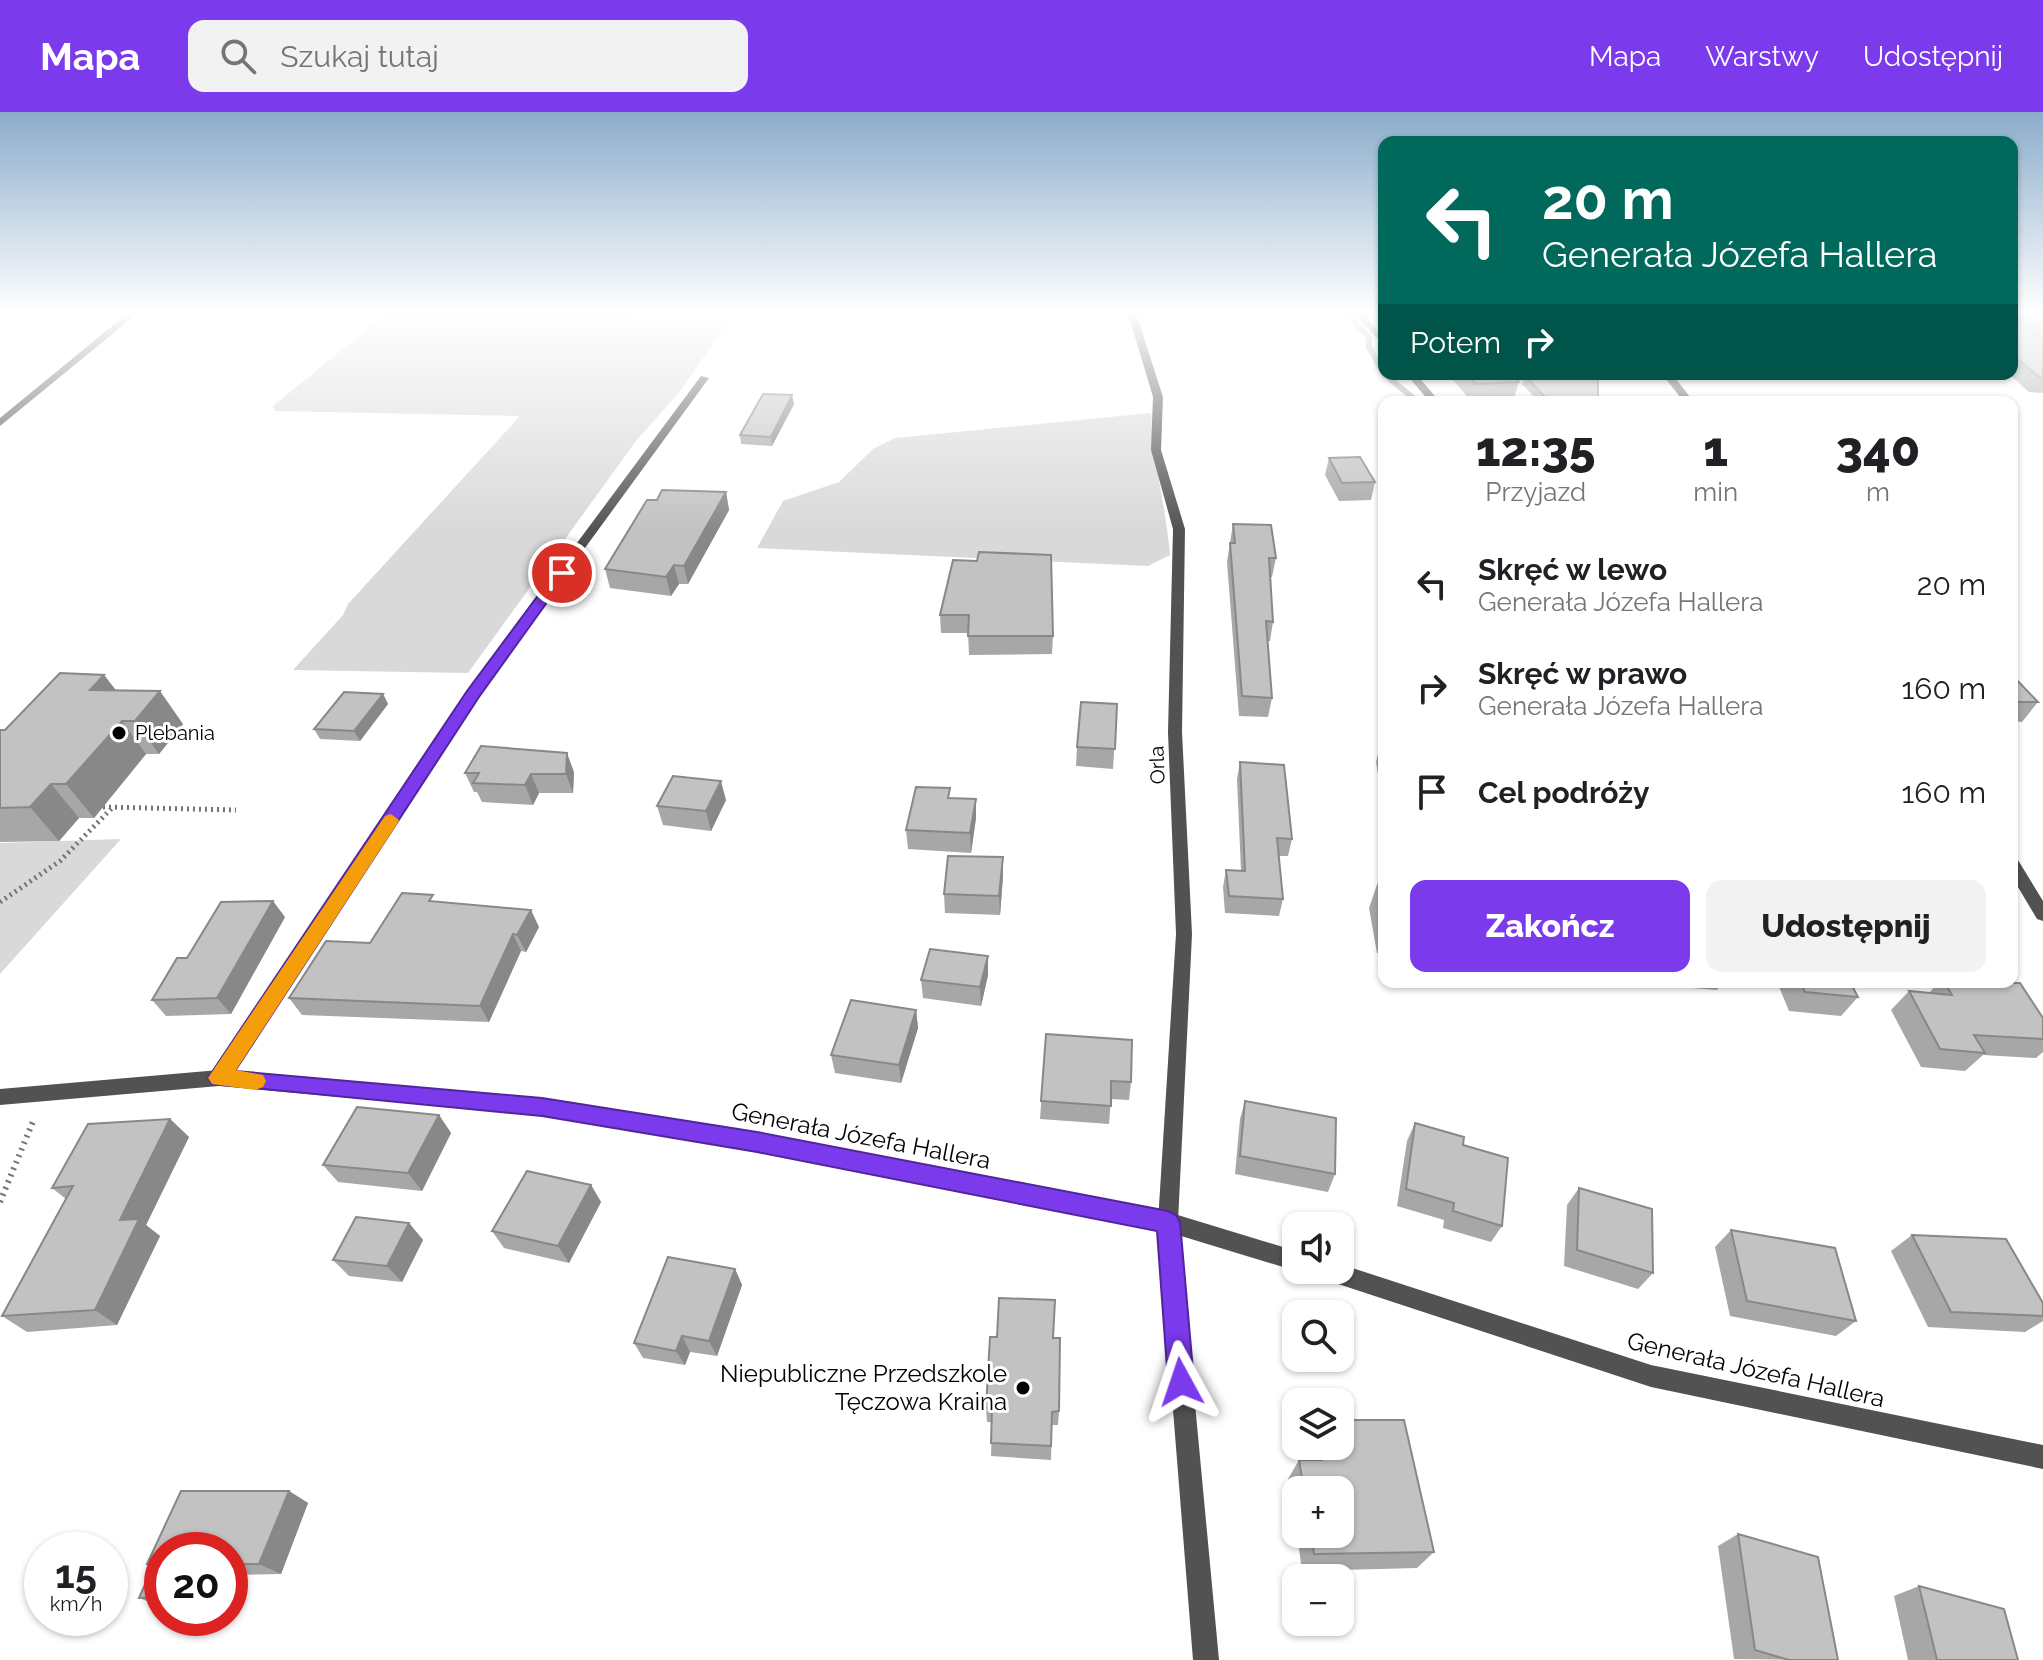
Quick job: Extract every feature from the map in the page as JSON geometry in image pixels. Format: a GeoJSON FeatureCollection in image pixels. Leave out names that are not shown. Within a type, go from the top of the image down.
{"type":"FeatureCollection","features":[{"type":"Feature","properties":{"kind":"street"},"geometry":{"type":"LineString","coordinates":[[0,423],[46,385]]}},
{"type":"Feature","properties":{"kind":"street"},"geometry":{"type":"LineString","coordinates":[[219,1078],[472,694],[699,385]]}},
{"type":"Feature","properties":{"kind":"street","name":"Orla"},"geometry":{"type":"LineString","coordinates":[[1154,385],[1158,397],[1156,450],[1179,529],[1175,732],[1184,934],[1168,1222],[1206,1660]]}},
{"type":"Feature","properties":{"kind":"street"},"geometry":{"type":"LineString","coordinates":[[2018,874],[2043,915]]}},
{"type":"Feature","properties":{"kind":"street","name":"Generała Józefa Hallera"},"geometry":{"type":"LineString","coordinates":[[0,1097],[219,1078],[542,1107],[757,1142],[1168,1222],[1282,1257]]}},
{"type":"Feature","properties":{"kind":"street","name":"Generała Józefa Hallera"},"geometry":{"type":"LineString","coordinates":[[1354,1279],[1651,1376],[2043,1457]]}},
{"type":"Feature","properties":{"kind":"path"},"geometry":{"type":"LineString","coordinates":[[103,807],[236,810]]}},
{"type":"Feature","properties":{"kind":"path"},"geometry":{"type":"LineString","coordinates":[[0,902],[37,882],[81,842],[112,808]]}},
{"type":"Feature","properties":{"kind":"path"},"geometry":{"type":"LineString","coordinates":[[0,1202],[45,1092]]}},
{"type":"Feature","properties":{"kind":"shaded area"},"geometry":{"type":"Polygon","coordinates":[[[298,385],[684,385],[636,441],[468,673],[293,670],[343,615],[348,604],[520,416],[275,411],[273,406],[298,385]]]}},
{"type":"Feature","properties":{"kind":"shaded area"},"geometry":{"type":"Polygon","coordinates":[[[1151,413],[1170,555],[1148,566],[757,548],[783,501],[839,482],[873,449],[895,438],[1151,413]]]}},
{"type":"Feature","properties":{"kind":"shaded area"},"geometry":{"type":"Polygon","coordinates":[[[121,839],[0,974],[0,843],[121,839]]]}},
{"type":"Feature","properties":{"kind":"building"},"geometry":{"type":"Polygon","coordinates":[[[1534,385],[1598,385],[1598,396],[1544,396],[1534,385]]]}},
{"type":"Feature","properties":{"kind":"building"},"geometry":{"type":"Polygon","coordinates":[[[763,394],[792,395],[771,437],[740,435],[763,394]]]}},
{"type":"Feature","properties":{"kind":"building"},"geometry":{"type":"Polygon","coordinates":[[[1360,457],[1375,482],[1342,483],[1329,458],[1360,457]]]}},
{"type":"Feature","properties":{"kind":"building"},"geometry":{"type":"Polygon","coordinates":[[[662,490],[726,492],[684,566],[674,565],[666,577],[605,569],[647,500],[657,500],[662,490]]]}},
{"type":"Feature","properties":{"kind":"building"},"geometry":{"type":"Polygon","coordinates":[[[1233,524],[1271,525],[1276,558],[1269,558],[1273,622],[1266,621],[1272,698],[1242,696],[1230,543],[1235,543],[1233,524]]]}},
{"type":"Feature","properties":{"kind":"building"},"geometry":{"type":"Polygon","coordinates":[[[979,552],[1051,555],[1053,636],[968,636],[969,615],[940,615],[953,560],[977,561],[979,552]]]}},
{"type":"Feature","properties":{"kind":"building"},"geometry":{"type":"Polygon","coordinates":[[[60,673],[104,675],[90,690],[160,691],[135,721],[122,721],[66,784],[51,784],[30,807],[0,808],[0,730],[5,730],[60,673]]]}},
{"type":"Feature","properties":{"kind":"building"},"geometry":{"type":"Polygon","coordinates":[[[2018,681],[2038,702],[2018,702],[2018,681]]]}},
{"type":"Feature","properties":{"kind":"building"},"geometry":{"type":"Polygon","coordinates":[[[344,692],[383,694],[354,731],[314,729],[344,692]]]}},
{"type":"Feature","properties":{"kind":"building"},"geometry":{"type":"Polygon","coordinates":[[[1081,702],[1117,704],[1115,749],[1077,747],[1081,702]]]}},
{"type":"Feature","properties":{"kind":"building"},"geometry":{"type":"Polygon","coordinates":[[[481,746],[567,753],[566,774],[531,774],[525,785],[473,783],[479,773],[465,773],[481,746]]]}},
{"type":"Feature","properties":{"kind":"building"},"geometry":{"type":"Polygon","coordinates":[[[1240,762],[1284,765],[1292,839],[1277,838],[1283,899],[1229,896],[1226,870],[1245,871],[1240,762]]]}},
{"type":"Feature","properties":{"kind":"building"},"geometry":{"type":"Polygon","coordinates":[[[673,776],[721,781],[706,811],[657,806],[673,776]]]}},
{"type":"Feature","properties":{"kind":"building"},"geometry":{"type":"Polygon","coordinates":[[[916,787],[950,788],[948,798],[976,799],[970,833],[906,830],[916,787]]]}},
{"type":"Feature","properties":{"kind":"building"},"geometry":{"type":"Polygon","coordinates":[[[948,856],[1003,857],[999,896],[944,894],[948,856]]]}},
{"type":"Feature","properties":{"kind":"building"},"geometry":{"type":"Polygon","coordinates":[[[402,893],[433,895],[429,901],[531,910],[517,935],[513,934],[480,1006],[289,998],[326,941],[370,943],[402,893]]]}},
{"type":"Feature","properties":{"kind":"building"},"geometry":{"type":"Polygon","coordinates":[[[273,901],[217,998],[152,1000],[177,958],[187,958],[221,902],[273,901]]]}},
{"type":"Feature","properties":{"kind":"building"},"geometry":{"type":"Polygon","coordinates":[[[930,949],[988,956],[980,987],[921,980],[930,949]]]}},
{"type":"Feature","properties":{"kind":"building"},"geometry":{"type":"Polygon","coordinates":[[[2020,983],[2043,1018],[2043,1039],[1974,1035],[1985,1053],[1940,1049],[1909,991],[1952,995],[1948,988],[2018,988],[2020,983]]]}},
{"type":"Feature","properties":{"kind":"building"},"geometry":{"type":"Polygon","coordinates":[[[1803,988],[1853,988],[1858,997],[1805,992],[1803,988]]]}},
{"type":"Feature","properties":{"kind":"building"},"geometry":{"type":"Polygon","coordinates":[[[851,1000],[916,1010],[899,1065],[831,1055],[851,1000]]]}},
{"type":"Feature","properties":{"kind":"building"},"geometry":{"type":"Polygon","coordinates":[[[1046,1034],[1132,1040],[1131,1082],[1111,1081],[1111,1106],[1041,1101],[1046,1034]]]}},
{"type":"Feature","properties":{"kind":"building"},"geometry":{"type":"Polygon","coordinates":[[[1245,1101],[1336,1118],[1335,1174],[1240,1156],[1245,1101]]]}},
{"type":"Feature","properties":{"kind":"building"},"geometry":{"type":"Polygon","coordinates":[[[357,1107],[439,1115],[408,1173],[323,1165],[357,1107]]]}},
{"type":"Feature","properties":{"kind":"building"},"geometry":{"type":"Polygon","coordinates":[[[170,1119],[120,1220],[139,1219],[95,1310],[2,1316],[73,1186],[52,1188],[88,1124],[170,1119]]]}},
{"type":"Feature","properties":{"kind":"building"},"geometry":{"type":"Polygon","coordinates":[[[1415,1123],[1464,1137],[1463,1145],[1508,1158],[1502,1226],[1453,1211],[1454,1203],[1406,1189],[1415,1123]]]}},
{"type":"Feature","properties":{"kind":"building"},"geometry":{"type":"Polygon","coordinates":[[[527,1171],[591,1185],[558,1246],[492,1231],[527,1171]]]}},
{"type":"Feature","properties":{"kind":"building"},"geometry":{"type":"Polygon","coordinates":[[[1579,1188],[1652,1209],[1653,1273],[1577,1250],[1579,1188]]]}},
{"type":"Feature","properties":{"kind":"building"},"geometry":{"type":"Polygon","coordinates":[[[356,1217],[409,1223],[387,1266],[333,1260],[356,1217]]]}},
{"type":"Feature","properties":{"kind":"building"},"geometry":{"type":"Polygon","coordinates":[[[1731,1230],[1835,1248],[1856,1321],[1747,1301],[1731,1230]]]}},
{"type":"Feature","properties":{"kind":"building"},"geometry":{"type":"Polygon","coordinates":[[[1912,1235],[2006,1239],[2043,1303],[2043,1316],[1951,1312],[1912,1235]]]}},
{"type":"Feature","properties":{"kind":"building"},"geometry":{"type":"Polygon","coordinates":[[[668,1257],[735,1269],[709,1341],[682,1336],[676,1351],[634,1343],[668,1257]]]}},
{"type":"Feature","properties":{"kind":"building","name":"Niepubliczne Przedszkole Tęczowa Kraina"},"geometry":{"type":"Polygon","coordinates":[[[999,1298],[1055,1300],[1053,1338],[1060,1338],[1059,1411],[1052,1412],[1051,1446],[991,1443],[992,1408],[986,1408],[990,1337],[997,1337],[999,1298]]]}},
{"type":"Feature","properties":{"kind":"building"},"geometry":{"type":"Polygon","coordinates":[[[1354,1420],[1404,1420],[1434,1552],[1314,1554],[1313,1548],[1354,1548],[1354,1476],[1302,1476],[1299,1460],[1354,1460],[1354,1420]]]}},
{"type":"Feature","properties":{"kind":"building"},"geometry":{"type":"Polygon","coordinates":[[[181,1491],[289,1491],[259,1564],[248,1564],[248,1532],[162,1532],[181,1491]]]}},
{"type":"Feature","properties":{"kind":"building"},"geometry":{"type":"Polygon","coordinates":[[[1738,1534],[1818,1557],[1838,1660],[1789,1660],[1755,1650],[1738,1534]]]}},
{"type":"Feature","properties":{"kind":"building"},"geometry":{"type":"Polygon","coordinates":[[[1919,1586],[2004,1609],[2018,1660],[1937,1660],[1919,1586]]]}},
{"type":"Feature","properties":{"kind":"waterway"},"geometry":{"type":"LineString","coordinates":[[1398,385],[1411,396]]}},
{"type":"Feature","properties":{"kind":"slow traffic"},"geometry":{"type":"LineString","coordinates":[[255,1081],[219,1078],[391,820]]}},
{"type":"Feature","properties":{"kind":"place","name":"Plebania"},"geometry":{"type":"Point","coordinates":[119,733]}},
{"type":"Feature","properties":{"kind":"place","name":"Niepubliczne Przedszkole Tęczowa Kraina"},"geometry":{"type":"Point","coordinates":[1023,1388]}},
{"type":"Feature","properties":{"kind":"route"},"geometry":{"type":"LineString","coordinates":[[562,573],[472,694],[219,1078],[542,1107],[757,1142],[1168,1222],[1181,1382]]}}]}
